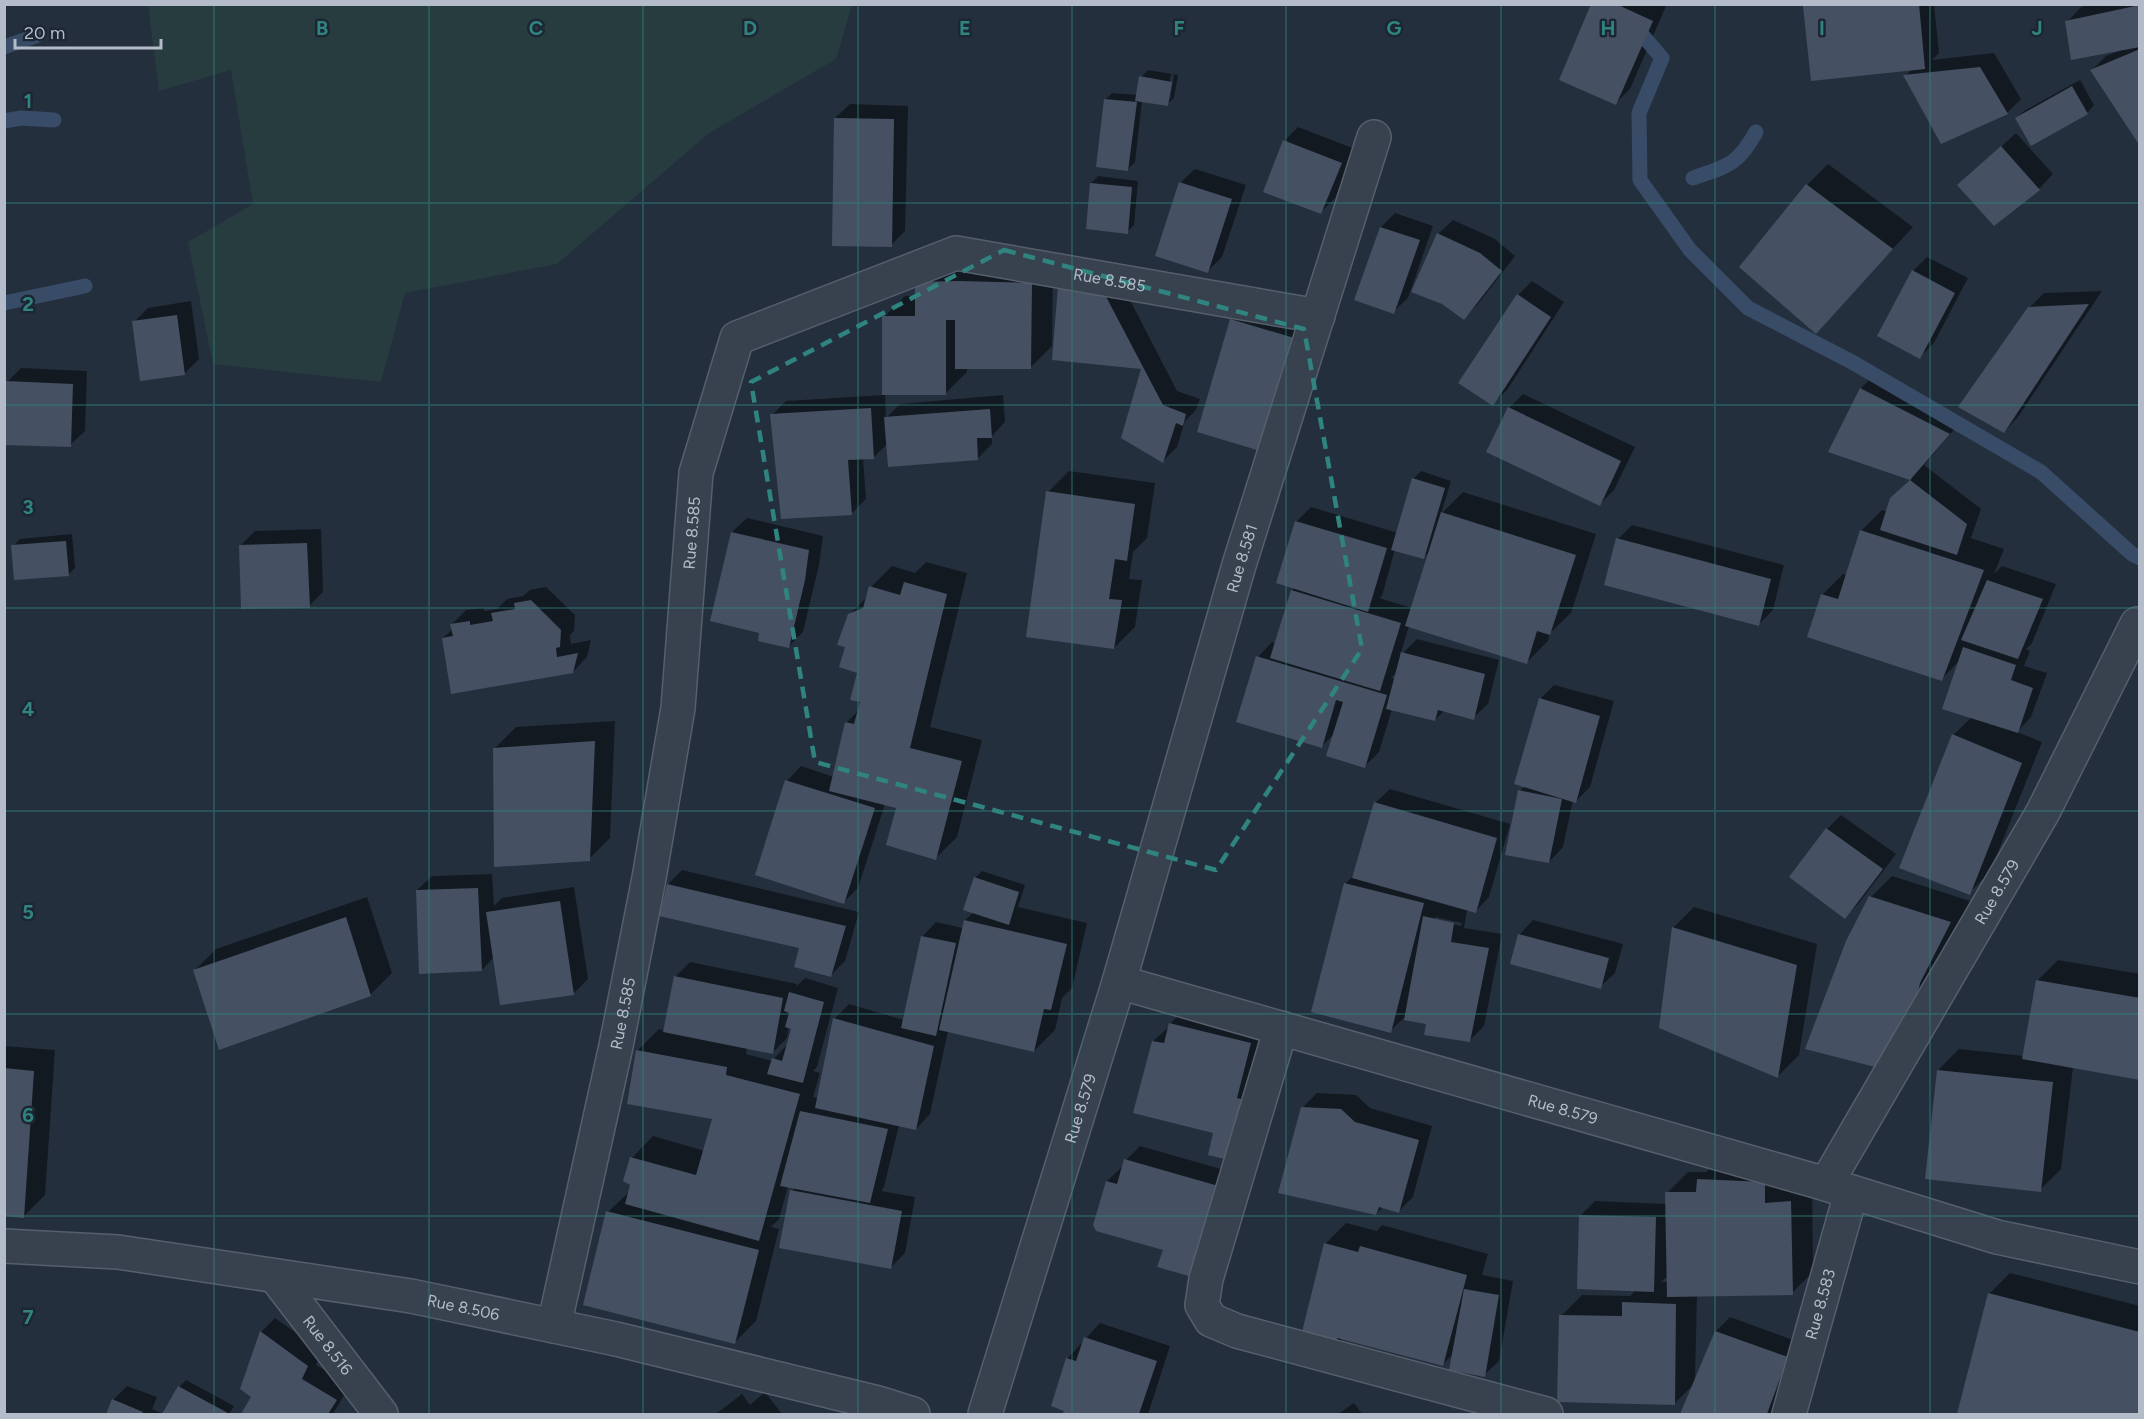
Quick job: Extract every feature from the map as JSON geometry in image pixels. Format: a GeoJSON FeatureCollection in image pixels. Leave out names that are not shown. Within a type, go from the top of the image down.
{"type":"FeatureCollection","features":[{"type":"Feature","properties":{"kind":"street","name":"Rue 8.581"},"geometry":{"type":"LineString","coordinates":[[1119,982],[1239,565],[1374,137]]}},
{"type":"Feature","properties":{"kind":"street","name":"Rue 8.585"},"geometry":{"type":"LineString","coordinates":[[554,1326],[616,1046],[649,878],[678,708],[696,473],[737,338],[956,253],[1318,316]]}},
{"type":"Feature","properties":{"kind":"street","name":"Rue 8.579"},"geometry":{"type":"LineString","coordinates":[[985,1414],[1119,982],[1838,1189],[2043,812],[2137,624]]}},
{"type":"Feature","properties":{"kind":"street"},"geometry":{"type":"LineString","coordinates":[[1281,1028],[1206,1279],[1202,1305],[1212,1320],[1237,1331],[1546,1414]]}},
{"type":"Feature","properties":{"kind":"street"},"geometry":{"type":"LineString","coordinates":[[1838,1189],[1997,1237],[2139,1267]]}},
{"type":"Feature","properties":{"kind":"street","name":"Rue 8.583"},"geometry":{"type":"LineString","coordinates":[[1789,1414],[1838,1189]]}},
{"type":"Feature","properties":{"kind":"street","name":"Rue 8.506"},"geometry":{"type":"LineString","coordinates":[[4,1246],[118,1252],[411,1296],[639,1344],[878,1403],[913,1414]]}},
{"type":"Feature","properties":{"kind":"street","name":"Rue 8.516"},"geometry":{"type":"LineString","coordinates":[[275,1276],[381,1414]]}},
{"type":"Feature","properties":{"kind":"highlighted area"},"geometry":{"type":"Polygon","coordinates":[[[1004,250],[1304,329],[1362,649],[1216,870],[815,762],[751,382],[1004,250]]]}},
{"type":"Feature","properties":{"kind":"green space"},"geometry":{"type":"Polygon","coordinates":[[[148,4],[852,5],[836,59],[709,133],[557,264],[405,293],[381,382],[213,364],[188,242],[253,204],[231,70],[159,91],[148,4]]]}},
{"type":"Feature","properties":{"kind":"building"},"geometry":{"type":"Polygon","coordinates":[[[1591,4],[1616,4],[1653,21],[1616,105],[1559,80],[1591,4]]]}},
{"type":"Feature","properties":{"kind":"building"},"geometry":{"type":"Polygon","coordinates":[[[1919,4],[1925,69],[1811,81],[1803,6],[1919,4]]]}},
{"type":"Feature","properties":{"kind":"building"},"geometry":{"type":"Polygon","coordinates":[[[2140,5],[2140,47],[2071,60],[2065,21],[2140,5]]]}},
{"type":"Feature","properties":{"kind":"building"},"geometry":{"type":"Polygon","coordinates":[[[2140,49],[2140,146],[2090,70],[2140,49]]]}},
{"type":"Feature","properties":{"kind":"building"},"geometry":{"type":"Polygon","coordinates":[[[1980,67],[2008,114],[1941,144],[1903,75],[1980,67]]]}},
{"type":"Feature","properties":{"kind":"building"},"geometry":{"type":"Polygon","coordinates":[[[1139,76],[1172,82],[1168,106],[1135,101],[1139,76]]]}},
{"type":"Feature","properties":{"kind":"building"},"geometry":{"type":"Polygon","coordinates":[[[2072,86],[2088,114],[2031,146],[2015,118],[2072,86]]]}},
{"type":"Feature","properties":{"kind":"building"},"geometry":{"type":"Polygon","coordinates":[[[1104,99],[1137,102],[1128,171],[1096,167],[1104,99]]]}},
{"type":"Feature","properties":{"kind":"building"},"geometry":{"type":"Polygon","coordinates":[[[834,118],[894,119],[892,247],[832,246],[834,118]]]}},
{"type":"Feature","properties":{"kind":"building"},"geometry":{"type":"Polygon","coordinates":[[[1283,140],[1342,163],[1321,214],[1263,192],[1283,140]]]}},
{"type":"Feature","properties":{"kind":"building"},"geometry":{"type":"Polygon","coordinates":[[[2001,146],[2040,190],[1994,226],[1957,185],[2001,146]]]}},
{"type":"Feature","properties":{"kind":"building"},"geometry":{"type":"Polygon","coordinates":[[[1179,182],[1232,199],[1208,273],[1155,256],[1179,182]]]}},
{"type":"Feature","properties":{"kind":"building"},"geometry":{"type":"Polygon","coordinates":[[[1090,183],[1132,187],[1128,234],[1086,229],[1090,183]]]}},
{"type":"Feature","properties":{"kind":"building"},"geometry":{"type":"Polygon","coordinates":[[[1806,184],[1893,249],[1816,334],[1739,267],[1806,184]]]}},
{"type":"Feature","properties":{"kind":"building"},"geometry":{"type":"Polygon","coordinates":[[[1380,227],[1420,240],[1394,314],[1354,300],[1380,227]]]}},
{"type":"Feature","properties":{"kind":"building"},"geometry":{"type":"Polygon","coordinates":[[[1437,233],[1480,253],[1502,271],[1464,320],[1442,304],[1411,292],[1437,233]]]}},
{"type":"Feature","properties":{"kind":"building"},"geometry":{"type":"Polygon","coordinates":[[[1912,270],[1955,293],[1920,359],[1877,336],[1912,270]]]}},
{"type":"Feature","properties":{"kind":"building"},"geometry":{"type":"Polygon","coordinates":[[[915,282],[1032,283],[1031,369],[955,369],[955,320],[946,320],[946,395],[882,395],[882,316],[915,316],[915,282]]]}},
{"type":"Feature","properties":{"kind":"building"},"geometry":{"type":"Polygon","coordinates":[[[1058,286],[1102,289],[1163,405],[1186,414],[1183,426],[1176,423],[1163,463],[1121,438],[1141,369],[1052,360],[1058,286]]]}},
{"type":"Feature","properties":{"kind":"building"},"geometry":{"type":"Polygon","coordinates":[[[1517,294],[1551,317],[1493,406],[1458,383],[1517,294]]]}},
{"type":"Feature","properties":{"kind":"building"},"geometry":{"type":"Polygon","coordinates":[[[2089,304],[2004,433],[1958,407],[2028,307],[2089,304]]]}},
{"type":"Feature","properties":{"kind":"building"},"geometry":{"type":"Polygon","coordinates":[[[177,315],[185,375],[140,381],[132,321],[177,315]]]}},
{"type":"Feature","properties":{"kind":"building"},"geometry":{"type":"Polygon","coordinates":[[[1230,319],[1301,340],[1267,453],[1197,432],[1230,319]]]}},
{"type":"Feature","properties":{"kind":"building"},"geometry":{"type":"Polygon","coordinates":[[[5,381],[73,384],[71,447],[4,445],[5,381]]]}},
{"type":"Feature","properties":{"kind":"building"},"geometry":{"type":"Polygon","coordinates":[[[1860,388],[1950,434],[1910,480],[1828,452],[1860,388]]]}},
{"type":"Feature","properties":{"kind":"building"},"geometry":{"type":"Polygon","coordinates":[[[1508,407],[1621,461],[1600,506],[1486,452],[1508,407]]]}},
{"type":"Feature","properties":{"kind":"building"},"geometry":{"type":"Polygon","coordinates":[[[871,408],[874,459],[848,460],[852,515],[781,519],[770,414],[871,408]]]}},
{"type":"Feature","properties":{"kind":"building"},"geometry":{"type":"Polygon","coordinates":[[[990,409],[992,438],[977,438],[978,460],[888,467],[884,417],[990,409]]]}},
{"type":"Feature","properties":{"kind":"building"},"geometry":{"type":"Polygon","coordinates":[[[1412,478],[1445,488],[1424,559],[1391,550],[1412,478]]]}},
{"type":"Feature","properties":{"kind":"building"},"geometry":{"type":"Polygon","coordinates":[[[1910,480],[1967,524],[1957,555],[1880,530],[1890,498],[1910,480]]]}},
{"type":"Feature","properties":{"kind":"building"},"geometry":{"type":"Polygon","coordinates":[[[1046,491],[1135,504],[1127,561],[1115,559],[1109,599],[1122,600],[1114,649],[1026,637],[1046,491]]]}},
{"type":"Feature","properties":{"kind":"building"},"geometry":{"type":"Polygon","coordinates":[[[1441,512],[1576,555],[1550,635],[1537,631],[1527,664],[1405,626],[1441,512]]]}},
{"type":"Feature","properties":{"kind":"building"},"geometry":{"type":"Polygon","coordinates":[[[1295,521],[1387,548],[1368,612],[1276,583],[1295,521]]]}},
{"type":"Feature","properties":{"kind":"building"},"geometry":{"type":"Polygon","coordinates":[[[1860,530],[1984,570],[1942,681],[1807,637],[1821,594],[1838,599],[1860,530]]]}},
{"type":"Feature","properties":{"kind":"building"},"geometry":{"type":"Polygon","coordinates":[[[731,532],[809,550],[805,580],[789,648],[758,641],[759,633],[710,621],[731,532]]]}},
{"type":"Feature","properties":{"kind":"building"},"geometry":{"type":"Polygon","coordinates":[[[1616,538],[1771,579],[1759,626],[1604,585],[1616,538]]]}},
{"type":"Feature","properties":{"kind":"building"},"geometry":{"type":"Polygon","coordinates":[[[66,541],[69,576],[14,580],[11,545],[66,541]]]}},
{"type":"Feature","properties":{"kind":"building"},"geometry":{"type":"Polygon","coordinates":[[[307,543],[310,608],[241,609],[239,545],[307,543]]]}},
{"type":"Feature","properties":{"kind":"building"},"geometry":{"type":"Polygon","coordinates":[[[1987,580],[2043,599],[2018,659],[1961,640],[1987,580]]]}},
{"type":"Feature","properties":{"kind":"building"},"geometry":{"type":"Polygon","coordinates":[[[904,582],[947,594],[910,748],[962,761],[936,860],[886,845],[896,808],[829,791],[845,722],[854,724],[860,702],[850,700],[857,673],[839,667],[845,647],[837,645],[848,614],[863,608],[869,586],[900,595],[904,582]]]}},
{"type":"Feature","properties":{"kind":"building"},"geometry":{"type":"Polygon","coordinates":[[[1291,590],[1401,623],[1380,691],[1270,658],[1291,590]]]}},
{"type":"Feature","properties":{"kind":"building"},"geometry":{"type":"Polygon","coordinates":[[[531,600],[561,630],[560,647],[556,648],[557,657],[578,653],[573,673],[451,694],[442,638],[453,636],[450,624],[470,621],[470,625],[493,621],[491,613],[515,609],[514,603],[531,600]]]}},
{"type":"Feature","properties":{"kind":"building"},"geometry":{"type":"Polygon","coordinates":[[[1963,647],[2016,665],[2011,680],[2033,688],[2018,733],[1942,709],[1963,647]]]}},
{"type":"Feature","properties":{"kind":"building"},"geometry":{"type":"Polygon","coordinates":[[[1401,652],[1485,674],[1474,720],[1438,710],[1435,721],[1386,709],[1401,652]]]}},
{"type":"Feature","properties":{"kind":"building"},"geometry":{"type":"Polygon","coordinates":[[[1256,656],[1387,695],[1365,768],[1326,756],[1343,702],[1336,700],[1322,748],[1236,722],[1256,656]]]}},
{"type":"Feature","properties":{"kind":"building"},"geometry":{"type":"Polygon","coordinates":[[[1539,698],[1600,716],[1576,803],[1514,784],[1539,698]]]}},
{"type":"Feature","properties":{"kind":"building"},"geometry":{"type":"Polygon","coordinates":[[[1952,734],[2022,763],[1970,895],[1899,868],[1952,734]]]}},
{"type":"Feature","properties":{"kind":"building"},"geometry":{"type":"Polygon","coordinates":[[[595,741],[590,861],[494,867],[493,748],[595,741]]]}},
{"type":"Feature","properties":{"kind":"building"},"geometry":{"type":"Polygon","coordinates":[[[785,780],[875,808],[844,904],[755,875],[785,780]]]}},
{"type":"Feature","properties":{"kind":"building"},"geometry":{"type":"Polygon","coordinates":[[[1518,790],[1562,799],[1549,863],[1505,855],[1518,790]]]}},
{"type":"Feature","properties":{"kind":"building"},"geometry":{"type":"Polygon","coordinates":[[[1374,802],[1497,838],[1476,913],[1352,878],[1374,802]]]}},
{"type":"Feature","properties":{"kind":"building"},"geometry":{"type":"Polygon","coordinates":[[[1826,828],[1883,869],[1845,919],[1789,877],[1826,828]]]}},
{"type":"Feature","properties":{"kind":"building"},"geometry":{"type":"Polygon","coordinates":[[[974,877],[1019,892],[1009,925],[963,910],[974,877]]]}},
{"type":"Feature","properties":{"kind":"building"},"geometry":{"type":"Polygon","coordinates":[[[1344,883],[1424,903],[1391,1033],[1311,1012],[1344,883]]]}},
{"type":"Feature","properties":{"kind":"building"},"geometry":{"type":"Polygon","coordinates":[[[667,884],[846,926],[831,977],[794,967],[799,948],[659,916],[667,884]]]}},
{"type":"Feature","properties":{"kind":"building"},"geometry":{"type":"Polygon","coordinates":[[[478,888],[482,971],[419,974],[416,890],[478,888]]]}},
{"type":"Feature","properties":{"kind":"building"},"geometry":{"type":"Polygon","coordinates":[[[1869,896],[1951,922],[1920,983],[1912,1024],[1887,1070],[1805,1049],[1846,941],[1869,896]]]}},
{"type":"Feature","properties":{"kind":"building"},"geometry":{"type":"Polygon","coordinates":[[[560,901],[574,995],[500,1005],[486,912],[560,901]]]}},
{"type":"Feature","properties":{"kind":"building"},"geometry":{"type":"Polygon","coordinates":[[[1423,916],[1454,923],[1451,942],[1489,948],[1470,1042],[1424,1035],[1426,1024],[1404,1020],[1423,916]]]}},
{"type":"Feature","properties":{"kind":"building"},"geometry":{"type":"Polygon","coordinates":[[[346,917],[371,996],[219,1050],[193,970],[346,917]]]}},
{"type":"Feature","properties":{"kind":"building"},"geometry":{"type":"Polygon","coordinates":[[[964,920],[1067,944],[1051,1010],[1044,1009],[1034,1052],[939,1030],[964,920]]]}},
{"type":"Feature","properties":{"kind":"building"},"geometry":{"type":"Polygon","coordinates":[[[1672,927],[1797,965],[1778,1078],[1659,1028],[1672,927]]]}},
{"type":"Feature","properties":{"kind":"building"},"geometry":{"type":"Polygon","coordinates":[[[1518,934],[1609,958],[1601,989],[1510,964],[1518,934]]]}},
{"type":"Feature","properties":{"kind":"building"},"geometry":{"type":"Polygon","coordinates":[[[921,936],[956,943],[936,1036],[901,1028],[921,936]]]}},
{"type":"Feature","properties":{"kind":"building"},"geometry":{"type":"Polygon","coordinates":[[[674,976],[783,998],[773,1054],[663,1032],[674,976]]]}},
{"type":"Feature","properties":{"kind":"building"},"geometry":{"type":"Polygon","coordinates":[[[2036,980],[2140,998],[2140,1080],[2022,1059],[2036,980]]]}},
{"type":"Feature","properties":{"kind":"building"},"geometry":{"type":"Polygon","coordinates":[[[789,992],[824,1002],[803,1083],[767,1074],[772,1058],[782,1061],[791,1029],[785,1027],[789,1013],[784,1011],[789,992]]]}},
{"type":"Feature","properties":{"kind":"building"},"geometry":{"type":"Polygon","coordinates":[[[833,1018],[934,1046],[916,1130],[815,1108],[833,1018]]]}},
{"type":"Feature","properties":{"kind":"building"},"geometry":{"type":"Polygon","coordinates":[[[1169,1023],[1251,1043],[1237,1098],[1248,1101],[1233,1161],[1208,1155],[1213,1133],[1133,1113],[1152,1041],[1164,1043],[1169,1023]]]}},
{"type":"Feature","properties":{"kind":"building"},"geometry":{"type":"Polygon","coordinates":[[[636,1050],[727,1067],[726,1075],[800,1094],[759,1241],[625,1204],[630,1185],[623,1181],[630,1157],[696,1175],[712,1119],[627,1104],[636,1050]]]}},
{"type":"Feature","properties":{"kind":"building"},"geometry":{"type":"Polygon","coordinates":[[[4,1068],[34,1071],[24,1218],[4,1216],[4,1068]]]}},
{"type":"Feature","properties":{"kind":"building"},"geometry":{"type":"Polygon","coordinates":[[[1937,1070],[2053,1082],[2041,1192],[1925,1179],[1937,1070]]]}},
{"type":"Feature","properties":{"kind":"building"},"geometry":{"type":"Polygon","coordinates":[[[1301,1107],[1341,1109],[1355,1122],[1419,1140],[1399,1213],[1379,1207],[1376,1215],[1278,1193],[1301,1107]]]}},
{"type":"Feature","properties":{"kind":"building"},"geometry":{"type":"Polygon","coordinates":[[[800,1111],[888,1129],[870,1203],[780,1186],[800,1111]]]}},
{"type":"Feature","properties":{"kind":"building"},"geometry":{"type":"Polygon","coordinates":[[[1124,1159],[1222,1187],[1196,1278],[1157,1267],[1163,1250],[1096,1231],[1093,1225],[1106,1181],[1117,1184],[1124,1159]]]}},
{"type":"Feature","properties":{"kind":"building"},"geometry":{"type":"Polygon","coordinates":[[[1697,1179],[1765,1182],[1765,1203],[1791,1201],[1793,1295],[1667,1297],[1665,1192],[1696,1192],[1697,1179]]]}},
{"type":"Feature","properties":{"kind":"building"},"geometry":{"type":"Polygon","coordinates":[[[790,1190],[902,1211],[891,1269],[779,1248],[790,1190]]]}},
{"type":"Feature","properties":{"kind":"building"},"geometry":{"type":"Polygon","coordinates":[[[606,1211],[759,1250],[735,1344],[583,1305],[606,1211]]]}},
{"type":"Feature","properties":{"kind":"building"},"geometry":{"type":"Polygon","coordinates":[[[1579,1215],[1656,1217],[1654,1292],[1577,1289],[1579,1215]]]}},
{"type":"Feature","properties":{"kind":"building"},"geometry":{"type":"Polygon","coordinates":[[[1324,1243],[1358,1252],[1360,1246],[1467,1275],[1443,1366],[1337,1338],[1335,1348],[1300,1340],[1324,1243]]]}},
{"type":"Feature","properties":{"kind":"building"},"geometry":{"type":"Polygon","coordinates":[[[1464,1289],[1499,1295],[1485,1377],[1449,1370],[1464,1289]]]}},
{"type":"Feature","properties":{"kind":"building"},"geometry":{"type":"Polygon","coordinates":[[[1988,1293],[2140,1332],[2140,1414],[1957,1414],[1988,1293]]]}},
{"type":"Feature","properties":{"kind":"building"},"geometry":{"type":"Polygon","coordinates":[[[1622,1302],[1676,1304],[1675,1405],[1557,1402],[1559,1315],[1622,1316],[1622,1302]]]}},
{"type":"Feature","properties":{"kind":"building"},"geometry":{"type":"Polygon","coordinates":[[[260,1331],[308,1366],[302,1379],[337,1400],[328,1414],[241,1414],[251,1397],[240,1389],[260,1331]]]}},
{"type":"Feature","properties":{"kind":"building"},"geometry":{"type":"Polygon","coordinates":[[[1715,1331],[1788,1357],[1767,1414],[1680,1414],[1715,1331]]]}},
{"type":"Feature","properties":{"kind":"building"},"geometry":{"type":"Polygon","coordinates":[[[1084,1337],[1157,1361],[1139,1414],[1062,1414],[1064,1411],[1051,1406],[1066,1358],[1076,1361],[1084,1337]]]}},
{"type":"Feature","properties":{"kind":"building"},"geometry":{"type":"Polygon","coordinates":[[[178,1386],[228,1413],[162,1414],[178,1386]]]}},
{"type":"Feature","properties":{"kind":"building"},"geometry":{"type":"Polygon","coordinates":[[[112,1399],[143,1412],[142,1414],[106,1414],[112,1399]]]}},
{"type":"Feature","properties":{"kind":"waterway"},"geometry":{"type":"LineString","coordinates":[[1633,24],[1662,58],[1639,113],[1640,180],[1690,250],[1748,308],[1852,362],[2041,472],[2132,554],[2140,558]]}},
{"type":"Feature","properties":{"kind":"waterway"},"geometry":{"type":"LineString","coordinates":[[4,47],[36,36]]}},
{"type":"Feature","properties":{"kind":"waterway"},"geometry":{"type":"LineString","coordinates":[[4,121],[21,118],[54,120]]}},
{"type":"Feature","properties":{"kind":"waterway"},"geometry":{"type":"LineString","coordinates":[[1693,178],[1715,171],[1737,158],[1756,132]]}},
{"type":"Feature","properties":{"kind":"waterway"},"geometry":{"type":"LineString","coordinates":[[4,303],[85,286]]}}]}
